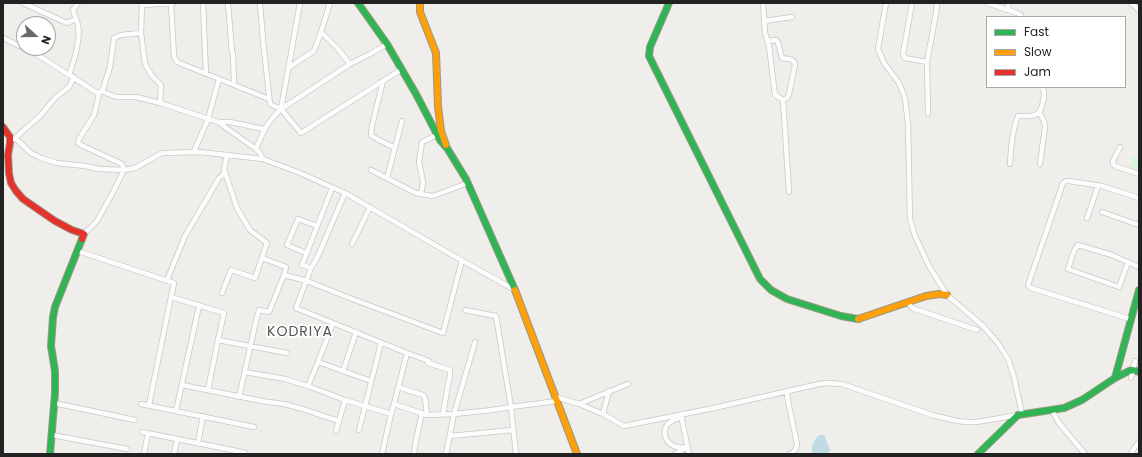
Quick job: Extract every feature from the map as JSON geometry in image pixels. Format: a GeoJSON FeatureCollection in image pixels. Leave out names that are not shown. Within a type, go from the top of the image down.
{"type":"FeatureCollection","features":[{"type":"Feature","properties":{"kind":"street"},"geometry":{"type":"LineString","coordinates":[[23,3],[68,23],[76,19]]}},
{"type":"Feature","properties":{"kind":"street"},"geometry":{"type":"LineString","coordinates":[[78,3],[73,10],[78,25],[78,36],[69,87],[55,98],[41,115],[13,140],[8,154],[6,178],[24,200],[56,222],[84,234]]}},
{"type":"Feature","properties":{"kind":"street"},"geometry":{"type":"LineString","coordinates":[[160,103],[160,85],[152,76],[145,64],[141,34],[142,4],[172,3],[174,57],[177,62],[269,99]]}},
{"type":"Feature","properties":{"kind":"street"},"geometry":{"type":"LineString","coordinates":[[203,3],[206,74]]}},
{"type":"Feature","properties":{"kind":"street"},"geometry":{"type":"LineString","coordinates":[[228,3],[233,53],[234,85]]}},
{"type":"Feature","properties":{"kind":"street"},"geometry":{"type":"LineString","coordinates":[[260,3],[270,104],[281,109],[301,133],[402,69]]}},
{"type":"Feature","properties":{"kind":"street"},"geometry":{"type":"LineString","coordinates":[[281,109],[300,3]]}},
{"type":"Feature","properties":{"kind":"street"},"geometry":{"type":"LineString","coordinates":[[288,68],[314,52],[330,3]]}},
{"type":"Feature","properties":{"kind":"street"},"geometry":{"type":"LineString","coordinates":[[358,3],[388,44],[440,140],[447,148],[468,183],[515,290],[577,454]]}},
{"type":"Feature","properties":{"kind":"street"},"geometry":{"type":"LineString","coordinates":[[669,3],[650,47],[649,56],[760,279],[771,290],[787,299],[852,318],[865,317],[908,302],[934,295],[947,295]]}},
{"type":"Feature","properties":{"kind":"street"},"geometry":{"type":"LineString","coordinates":[[763,3],[764,21],[775,96],[783,100]]}},
{"type":"Feature","properties":{"kind":"street"},"geometry":{"type":"LineString","coordinates":[[886,3],[878,49],[880,56],[898,83],[905,98],[908,124],[910,218],[919,247],[936,279],[947,295],[983,326],[1004,351],[1014,377],[1020,414]]}},
{"type":"Feature","properties":{"kind":"street"},"geometry":{"type":"LineString","coordinates":[[912,3],[903,54],[905,58],[927,62]]}},
{"type":"Feature","properties":{"kind":"street"},"geometry":{"type":"LineString","coordinates":[[928,114],[927,62],[937,3]]}},
{"type":"Feature","properties":{"kind":"street"},"geometry":{"type":"LineString","coordinates":[[987,3],[1021,16]]}},
{"type":"Feature","properties":{"kind":"street"},"geometry":{"type":"LineString","coordinates":[[1007,10],[1009,3]]}},
{"type":"Feature","properties":{"kind":"street"},"geometry":{"type":"LineString","coordinates":[[1131,3],[1139,10]]}},
{"type":"Feature","properties":{"kind":"street"},"geometry":{"type":"LineString","coordinates":[[417,4],[436,53],[438,106],[441,131],[447,148]]}},
{"type":"Feature","properties":{"kind":"street"},"geometry":{"type":"LineString","coordinates":[[764,21],[792,17]]}},
{"type":"Feature","properties":{"kind":"street"},"geometry":{"type":"LineString","coordinates":[[321,32],[350,64]]}},
{"type":"Feature","properties":{"kind":"street"},"geometry":{"type":"LineString","coordinates":[[50,454],[54,403],[54,371],[51,346],[55,307],[84,234],[97,221],[124,170],[122,164],[78,143],[94,115],[100,92],[103,89],[110,67],[114,38],[121,35],[141,34]]}},
{"type":"Feature","properties":{"kind":"street"},"geometry":{"type":"LineString","coordinates":[[3,38],[36,54],[100,92],[116,97],[136,97],[160,103],[218,122],[230,122],[264,129]]}},
{"type":"Feature","properties":{"kind":"street"},"geometry":{"type":"LineString","coordinates":[[767,41],[776,40],[782,58],[793,60],[795,62],[789,94],[783,100]]}},
{"type":"Feature","properties":{"kind":"street"},"geometry":{"type":"LineString","coordinates":[[256,149],[264,129],[281,109],[350,64],[388,44]]}},
{"type":"Feature","properties":{"kind":"street"},"geometry":{"type":"LineString","coordinates":[[195,149],[208,119],[219,79]]}},
{"type":"Feature","properties":{"kind":"street"},"geometry":{"type":"LineString","coordinates":[[383,81],[371,135],[377,140],[395,148]]}},
{"type":"Feature","properties":{"kind":"street"},"geometry":{"type":"LineString","coordinates":[[1010,164],[1011,146],[1018,116],[1034,115],[1039,112],[1044,96],[1042,88]]}},
{"type":"Feature","properties":{"kind":"street"},"geometry":{"type":"LineString","coordinates":[[783,100],[789,192]]}},
{"type":"Feature","properties":{"kind":"street"},"geometry":{"type":"LineString","coordinates":[[1039,112],[1046,127],[1040,164]]}},
{"type":"Feature","properties":{"kind":"street"},"geometry":{"type":"LineString","coordinates":[[218,122],[256,149],[263,159]]}},
{"type":"Feature","properties":{"kind":"street"},"geometry":{"type":"LineString","coordinates":[[387,178],[402,122]]}},
{"type":"Feature","properties":{"kind":"street"},"geometry":{"type":"LineString","coordinates":[[3,127],[13,140],[31,153],[42,158],[57,163],[100,169],[124,170],[135,168],[162,153],[198,152],[263,159],[300,173],[345,193],[515,290]]}},
{"type":"Feature","properties":{"kind":"street"},"geometry":{"type":"LineString","coordinates":[[421,194],[423,182],[419,162],[422,142],[438,135]]}},
{"type":"Feature","properties":{"kind":"street"},"geometry":{"type":"LineString","coordinates":[[1120,147],[1113,164],[1139,174]]}},
{"type":"Feature","properties":{"kind":"street"},"geometry":{"type":"LineString","coordinates":[[167,280],[185,236],[219,178],[223,175],[227,155]]}},
{"type":"Feature","properties":{"kind":"street"},"geometry":{"type":"LineString","coordinates":[[222,293],[231,270],[255,278],[266,243],[250,230],[243,219],[237,208],[224,169]]}},
{"type":"Feature","properties":{"kind":"street"},"geometry":{"type":"LineString","coordinates":[[371,170],[416,194],[433,196],[468,183]]}},
{"type":"Feature","properties":{"kind":"street"},"geometry":{"type":"LineString","coordinates":[[1130,319],[1031,288],[1028,285],[1063,183],[1069,181],[1098,186],[1139,198]]}},
{"type":"Feature","properties":{"kind":"street"},"geometry":{"type":"LineString","coordinates":[[1087,218],[1098,186]]}},
{"type":"Feature","properties":{"kind":"street"},"geometry":{"type":"LineString","coordinates":[[311,268],[302,265],[332,188]]}},
{"type":"Feature","properties":{"kind":"street"},"geometry":{"type":"LineString","coordinates":[[345,193],[317,258],[311,268],[296,308],[450,370],[443,414]]}},
{"type":"Feature","properties":{"kind":"street"},"geometry":{"type":"LineString","coordinates":[[352,244],[370,207]]}},
{"type":"Feature","properties":{"kind":"street"},"geometry":{"type":"LineString","coordinates":[[1102,212],[1139,225]]}},
{"type":"Feature","properties":{"kind":"street"},"geometry":{"type":"LineString","coordinates":[[306,253],[287,246],[298,218],[317,226]]}},
{"type":"Feature","properties":{"kind":"street"},"geometry":{"type":"LineString","coordinates":[[1128,262],[1119,287],[1068,269],[1078,244],[1106,253],[1139,266]]}},
{"type":"Feature","properties":{"kind":"street"},"geometry":{"type":"LineString","coordinates":[[78,251],[174,283],[149,405]]}},
{"type":"Feature","properties":{"kind":"street"},"geometry":{"type":"LineString","coordinates":[[239,397],[259,310],[269,312],[286,268],[262,258]]}},
{"type":"Feature","properties":{"kind":"street"},"geometry":{"type":"LineString","coordinates":[[284,275],[307,281],[443,333],[462,260]]}},
{"type":"Feature","properties":{"kind":"street"},"geometry":{"type":"LineString","coordinates":[[1115,378],[1139,290]]}},
{"type":"Feature","properties":{"kind":"street"},"geometry":{"type":"LineString","coordinates":[[171,297],[224,313],[208,390]]}},
{"type":"Feature","properties":{"kind":"street"},"geometry":{"type":"LineString","coordinates":[[908,302],[912,308],[978,330]]}},
{"type":"Feature","properties":{"kind":"street"},"geometry":{"type":"LineString","coordinates":[[176,410],[199,306]]}},
{"type":"Feature","properties":{"kind":"street"},"geometry":{"type":"LineString","coordinates":[[465,310],[496,316],[511,407],[516,454]]}},
{"type":"Feature","properties":{"kind":"street"},"geometry":{"type":"LineString","coordinates":[[308,386],[333,323]]}},
{"type":"Feature","properties":{"kind":"street"},"geometry":{"type":"LineString","coordinates":[[343,371],[356,332]]}},
{"type":"Feature","properties":{"kind":"street"},"geometry":{"type":"LineString","coordinates":[[218,340],[287,353]]}},
{"type":"Feature","properties":{"kind":"street"},"geometry":{"type":"LineString","coordinates":[[446,454],[454,414],[474,342]]}},
{"type":"Feature","properties":{"kind":"street"},"geometry":{"type":"LineString","coordinates":[[359,430],[381,343]]}},
{"type":"Feature","properties":{"kind":"street"},"geometry":{"type":"LineString","coordinates":[[382,454],[406,353]]}},
{"type":"Feature","properties":{"kind":"street"},"geometry":{"type":"LineString","coordinates":[[1131,378],[1136,371],[1135,361]]}},
{"type":"Feature","properties":{"kind":"street"},"geometry":{"type":"LineString","coordinates":[[318,362],[371,381]]}},
{"type":"Feature","properties":{"kind":"street"},"geometry":{"type":"LineString","coordinates":[[394,404],[425,414],[454,414],[492,410],[557,399],[578,404],[603,414],[624,426],[681,416],[819,384],[835,383],[932,415],[957,421],[977,422],[1064,408],[1082,400],[1115,378],[1129,371],[1136,371]]}},
{"type":"Feature","properties":{"kind":"street"},"geometry":{"type":"LineString","coordinates":[[245,372],[285,378],[365,407],[391,414]]}},
{"type":"Feature","properties":{"kind":"street"},"geometry":{"type":"LineString","coordinates":[[578,404],[628,384]]}},
{"type":"Feature","properties":{"kind":"street"},"geometry":{"type":"LineString","coordinates":[[182,385],[239,397],[274,402],[299,408],[339,422]]}},
{"type":"Feature","properties":{"kind":"street"},"geometry":{"type":"LineString","coordinates":[[398,387],[423,395],[425,398],[425,414],[416,440],[414,454]]}},
{"type":"Feature","properties":{"kind":"street"},"geometry":{"type":"LineString","coordinates":[[603,414],[609,392]]}},
{"type":"Feature","properties":{"kind":"street"},"geometry":{"type":"LineString","coordinates":[[787,392],[797,444],[796,450],[790,454]]}},
{"type":"Feature","properties":{"kind":"street"},"geometry":{"type":"LineString","coordinates":[[336,431],[345,400]]}},
{"type":"Feature","properties":{"kind":"street"},"geometry":{"type":"LineString","coordinates":[[54,403],[135,420]]}},
{"type":"Feature","properties":{"kind":"street"},"geometry":{"type":"LineString","coordinates":[[141,404],[254,427]]}},
{"type":"Feature","properties":{"kind":"street"},"geometry":{"type":"LineString","coordinates":[[1052,410],[1059,422],[1085,454]]}},
{"type":"Feature","properties":{"kind":"street"},"geometry":{"type":"LineString","coordinates":[[978,454],[1020,414]]}},
{"type":"Feature","properties":{"kind":"street"},"geometry":{"type":"LineString","coordinates":[[198,444],[203,416]]}},
{"type":"Feature","properties":{"kind":"street"},"geometry":{"type":"LineString","coordinates":[[681,416],[689,454]]}},
{"type":"Feature","properties":{"kind":"street"},"geometry":{"type":"LineString","coordinates":[[681,416],[671,421],[667,425],[664,436],[667,441],[677,447],[687,447]]}},
{"type":"Feature","properties":{"kind":"street"},"geometry":{"type":"LineString","coordinates":[[450,436],[513,430]]}},
{"type":"Feature","properties":{"kind":"street"},"geometry":{"type":"LineString","coordinates":[[142,432],[232,452],[245,453]]}},
{"type":"Feature","properties":{"kind":"street"},"geometry":{"type":"LineString","coordinates":[[144,454],[148,433]]}},
{"type":"Feature","properties":{"kind":"street"},"geometry":{"type":"LineString","coordinates":[[52,435],[127,449]]}},
{"type":"Feature","properties":{"kind":"street"},"geometry":{"type":"LineString","coordinates":[[174,454],[177,439]]}},
{"type":"Feature","properties":{"kind":"street"},"geometry":{"type":"LineString","coordinates":[[1131,454],[1138,443]]}},
{"type":"Feature","properties":{"kind":"street"},"geometry":{"type":"LineString","coordinates":[[675,454],[687,447]]}},
{"type":"Feature","properties":{"kind":"green space"},"geometry":{"type":"Polygon","coordinates":[[[1133,155],[1139,157],[1139,173],[1129,169],[1133,155]]]}},
{"type":"Feature","properties":{"kind":"water"},"geometry":{"type":"Polygon","coordinates":[[[819,435],[824,435],[830,450],[827,454],[813,454],[812,446],[819,435]]]}},
{"type":"Feature","properties":{"kind":"traffic: fast"},"geometry":{"type":"LineString","coordinates":[[358,3],[387,44],[416,94],[440,140],[447,148],[466,179],[515,290]]}},
{"type":"Feature","properties":{"kind":"traffic: fast"},"geometry":{"type":"LineString","coordinates":[[669,3],[650,47],[649,56],[760,279],[771,290],[787,299],[841,316],[858,319]]}},
{"type":"Feature","properties":{"kind":"traffic: fast"},"geometry":{"type":"LineString","coordinates":[[50,454],[55,393],[55,371],[51,346],[53,317],[55,307],[82,239]]}},
{"type":"Feature","properties":{"kind":"traffic: fast"},"geometry":{"type":"LineString","coordinates":[[1115,378],[1139,290]]}},
{"type":"Feature","properties":{"kind":"traffic: fast"},"geometry":{"type":"LineString","coordinates":[[978,454],[1018,415],[1064,408],[1082,400],[1115,378],[1129,371],[1133,370],[1139,372]]}},
{"type":"Feature","properties":{"kind":"traffic: slow"},"geometry":{"type":"LineString","coordinates":[[420,3],[420,12],[436,53],[438,106],[441,131],[446,145]]}},
{"type":"Feature","properties":{"kind":"traffic: slow"},"geometry":{"type":"LineString","coordinates":[[515,290],[577,454]]}},
{"type":"Feature","properties":{"kind":"traffic: slow"},"geometry":{"type":"LineString","coordinates":[[858,319],[926,296],[939,294],[947,295]]}},
{"type":"Feature","properties":{"kind":"traffic: jam"},"geometry":{"type":"LineString","coordinates":[[3,127],[10,137],[8,155],[9,173],[11,183],[16,191],[23,199],[55,221],[72,230],[84,234],[82,239]]}},
{"type":"Feature","properties":{"kind":"district","name":"KODRIYA"},"geometry":{"type":"Point","coordinates":[300,332]}}]}
